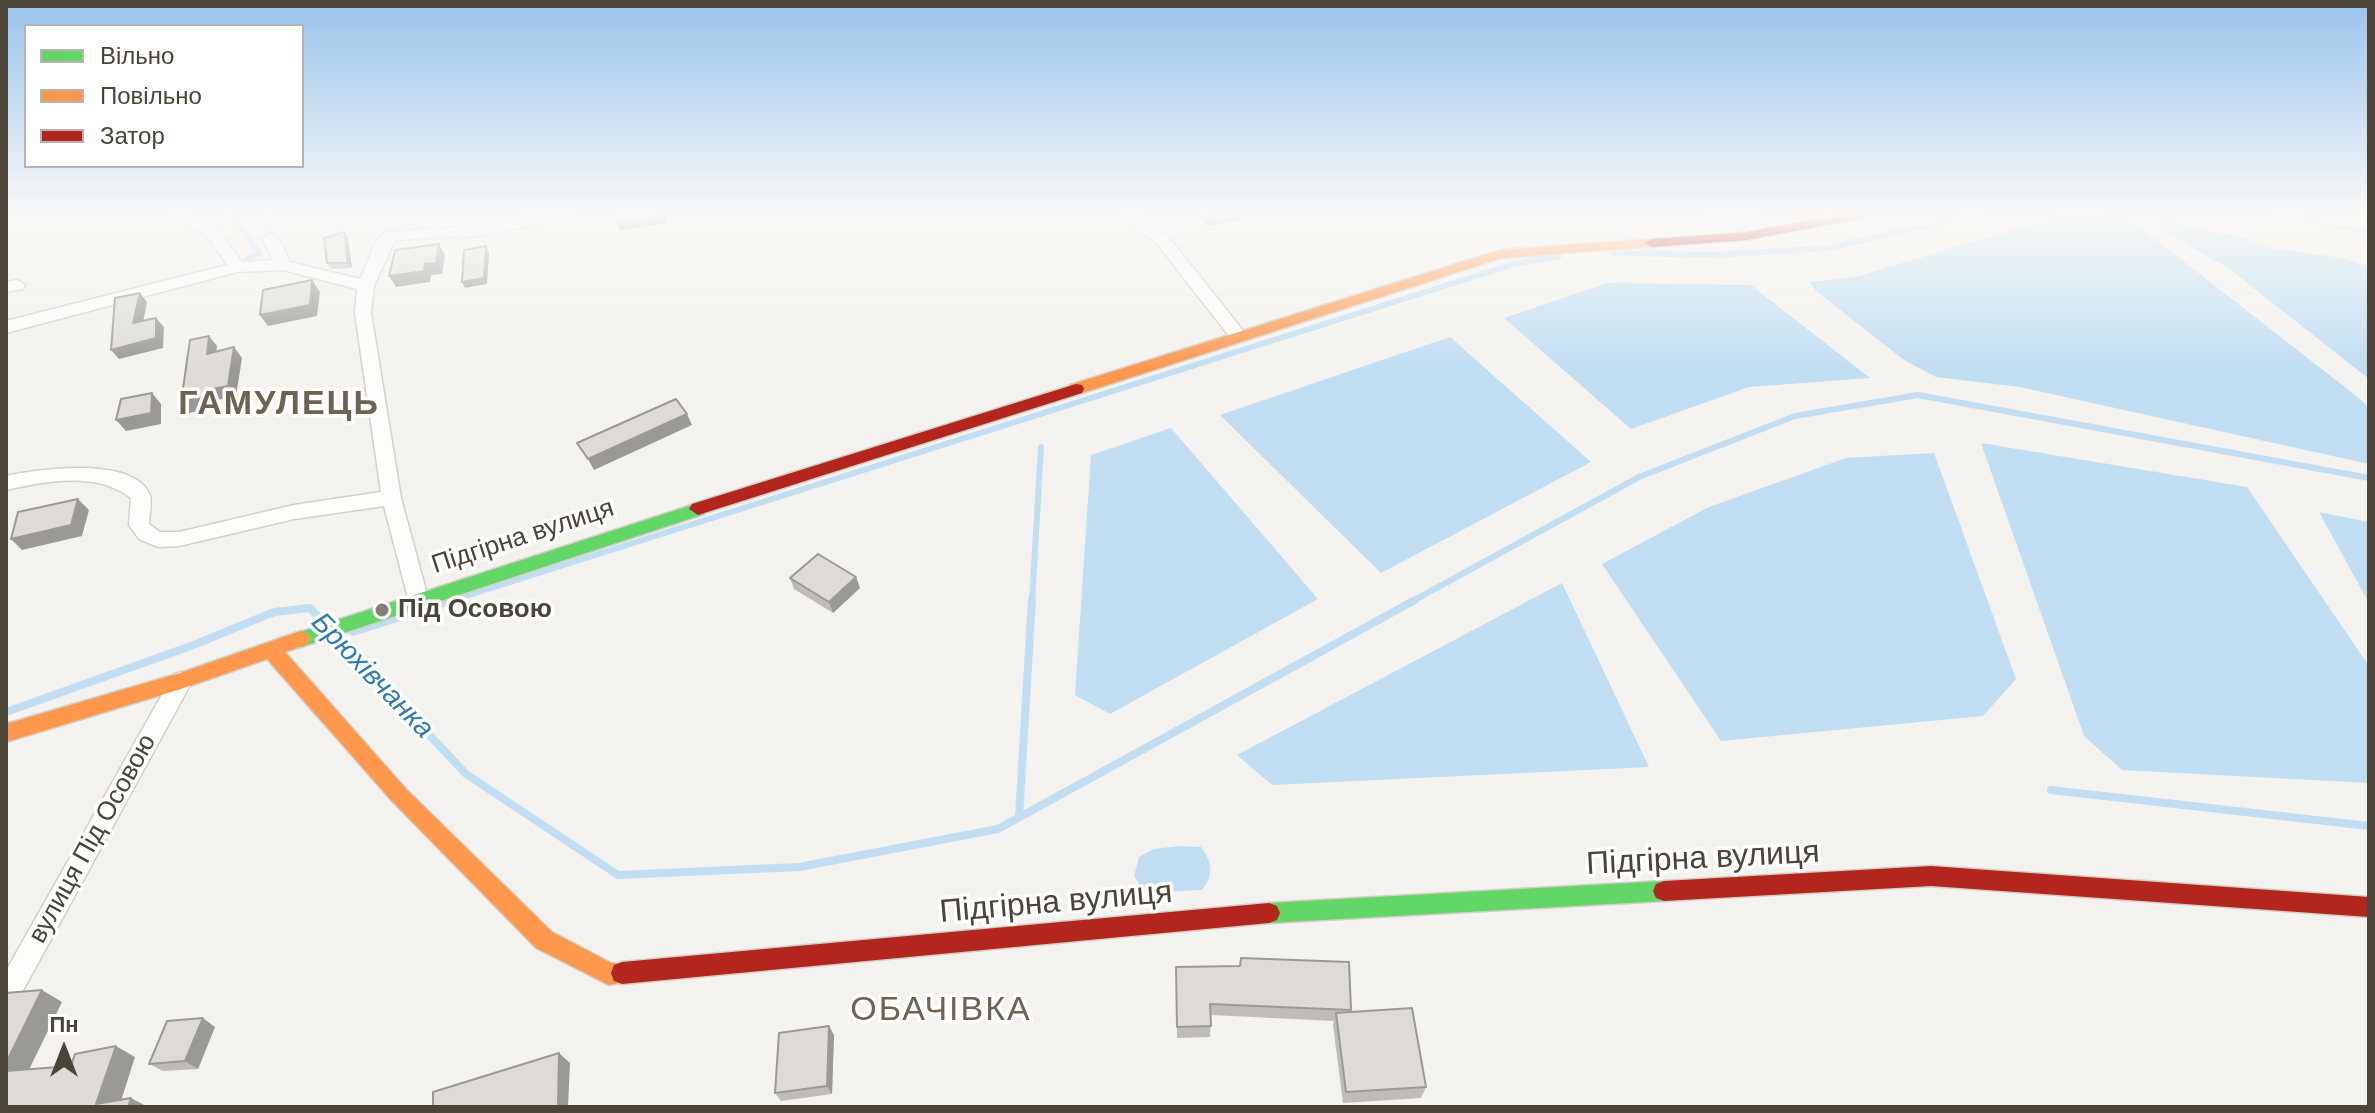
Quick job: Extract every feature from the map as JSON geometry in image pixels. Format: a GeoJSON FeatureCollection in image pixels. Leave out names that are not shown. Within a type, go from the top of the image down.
{"type":"FeatureCollection","features":[{"type":"Feature","properties":{"kind":"street"},"geometry":{"type":"LineString","coordinates":[[6,327],[237,267],[261,266]]}},
{"type":"Feature","properties":{"kind":"street"},"geometry":{"type":"LineString","coordinates":[[287,266],[366,286]]}},
{"type":"Feature","properties":{"kind":"street"},"geometry":{"type":"LineString","coordinates":[[374,266],[366,286],[363,313],[391,498],[418,598]]}},
{"type":"Feature","properties":{"kind":"street"},"geometry":{"type":"LineString","coordinates":[[1183,266],[1239,337]]}},
{"type":"Feature","properties":{"kind":"street","name":"Підгірна вулиця"},"geometry":{"type":"LineString","coordinates":[[351,621],[1462,266]]}},
{"type":"Feature","properties":{"kind":"street"},"geometry":{"type":"LineString","coordinates":[[6,483],[97,475],[135,489],[141,495],[139,525],[146,534],[158,540],[203,534],[294,512],[391,498]]}},
{"type":"Feature","properties":{"kind":"street","name":"вулиця Під Осовою"},"geometry":{"type":"LineString","coordinates":[[6,733],[181,681],[351,621]]}},
{"type":"Feature","properties":{"kind":"street","name":"Підгірна вулиця"},"geometry":{"type":"LineString","coordinates":[[272,651],[399,795],[544,940],[609,974],[1279,912],[1931,876],[2369,907]]}},
{"type":"Feature","properties":{"kind":"street","name":"вулиця Під Осовою"},"geometry":{"type":"LineString","coordinates":[[6,996],[181,681]]}},
{"type":"Feature","properties":{"kind":"water"},"geometry":{"type":"Polygon","coordinates":[[[1893,266],[2190,266],[2369,408],[2369,464],[2020,387],[1936,377],[1904,360],[1816,291],[1810,282],[1859,276],[1893,266]]]}},
{"type":"Feature","properties":{"kind":"water"},"geometry":{"type":"Polygon","coordinates":[[[2224,266],[2369,266],[2369,379],[2224,266]]]}},
{"type":"Feature","properties":{"kind":"water"},"geometry":{"type":"Polygon","coordinates":[[[1607,283],[1751,285],[1870,378],[1749,387],[1631,429],[1504,318],[1607,283]]]}},
{"type":"Feature","properties":{"kind":"water"},"geometry":{"type":"Polygon","coordinates":[[[1450,337],[1591,462],[1381,573],[1220,415],[1450,337]]]}},
{"type":"Feature","properties":{"kind":"water"},"geometry":{"type":"Polygon","coordinates":[[[1171,428],[1318,599],[1110,714],[1075,695],[1091,455],[1171,428]]]}},
{"type":"Feature","properties":{"kind":"water"},"geometry":{"type":"Polygon","coordinates":[[[1981,443],[2247,487],[2369,666],[2369,783],[2122,770],[2084,736],[1981,443]]]}},
{"type":"Feature","properties":{"kind":"water"},"geometry":{"type":"Polygon","coordinates":[[[1934,453],[2016,679],[1983,716],[1721,741],[1602,564],[1709,507],[1846,458],[1934,453]]]}},
{"type":"Feature","properties":{"kind":"water"},"geometry":{"type":"Polygon","coordinates":[[[2319,512],[2369,522],[2369,603],[2319,512]]]}},
{"type":"Feature","properties":{"kind":"water"},"geometry":{"type":"Polygon","coordinates":[[[1562,583],[1649,767],[1272,785],[1237,755],[1562,583]]]}},
{"type":"Feature","properties":{"kind":"water"},"geometry":{"type":"Polygon","coordinates":[[[1201,847],[1210,868],[1206,885],[1202,890],[1145,893],[1134,876],[1139,857],[1154,849],[1201,847]]]}},
{"type":"Feature","properties":{"kind":"building"},"geometry":{"type":"Polygon","coordinates":[[[391,266],[425,266],[424,271],[389,276],[391,266]]]}},
{"type":"Feature","properties":{"kind":"building"},"geometry":{"type":"Polygon","coordinates":[[[463,266],[485,266],[484,278],[462,282],[463,266]]]}},
{"type":"Feature","properties":{"kind":"building"},"geometry":{"type":"Polygon","coordinates":[[[312,280],[310,305],[260,315],[263,290],[312,280]]]}},
{"type":"Feature","properties":{"kind":"building"},"geometry":{"type":"Polygon","coordinates":[[[140,293],[133,323],[156,318],[156,338],[111,350],[115,298],[140,293]]]}},
{"type":"Feature","properties":{"kind":"building"},"geometry":{"type":"Polygon","coordinates":[[[209,336],[207,354],[234,347],[228,386],[208,390],[207,396],[181,402],[190,340],[209,336]]]}},
{"type":"Feature","properties":{"kind":"building"},"geometry":{"type":"Polygon","coordinates":[[[152,393],[151,413],[116,420],[121,399],[152,393]]]}},
{"type":"Feature","properties":{"kind":"building"},"geometry":{"type":"Polygon","coordinates":[[[676,399],[687,414],[588,459],[577,443],[676,399]]]}},
{"type":"Feature","properties":{"kind":"building"},"geometry":{"type":"Polygon","coordinates":[[[78,499],[71,525],[11,539],[18,512],[78,499]]]}},
{"type":"Feature","properties":{"kind":"building"},"geometry":{"type":"Polygon","coordinates":[[[818,554],[856,577],[829,602],[790,578],[818,554]]]}},
{"type":"Feature","properties":{"kind":"building"},"geometry":{"type":"Polygon","coordinates":[[[1241,958],[1349,962],[1351,1010],[1210,1004],[1211,1026],[1177,1027],[1176,967],[1240,966],[1241,958]]]}},
{"type":"Feature","properties":{"kind":"building"},"geometry":{"type":"Polygon","coordinates":[[[42,990],[6,1063],[6,993],[42,990]]]}},
{"type":"Feature","properties":{"kind":"building"},"geometry":{"type":"Polygon","coordinates":[[[1412,1008],[1426,1087],[1346,1092],[1336,1013],[1412,1008]]]}},
{"type":"Feature","properties":{"kind":"building"},"geometry":{"type":"Polygon","coordinates":[[[203,1018],[185,1061],[149,1064],[167,1021],[203,1018]]]}},
{"type":"Feature","properties":{"kind":"building"},"geometry":{"type":"Polygon","coordinates":[[[829,1026],[827,1086],[775,1093],[779,1033],[829,1026]]]}},
{"type":"Feature","properties":{"kind":"building"},"geometry":{"type":"Polygon","coordinates":[[[116,1046],[96,1104],[131,1098],[128,1107],[6,1107],[6,1071],[71,1066],[75,1054],[116,1046]]]}},
{"type":"Feature","properties":{"kind":"building"},"geometry":{"type":"Polygon","coordinates":[[[559,1053],[558,1107],[433,1107],[433,1092],[559,1053]]]}},
{"type":"Feature","properties":{"kind":"waterway"},"geometry":{"type":"LineString","coordinates":[[447,602],[1508,266]]}},
{"type":"Feature","properties":{"kind":"waterway"},"geometry":{"type":"LineString","coordinates":[[1411,602],[1639,477],[1795,416],[1918,395],[2369,478]]}},
{"type":"Feature","properties":{"kind":"waterway"},"geometry":{"type":"LineString","coordinates":[[1032,602],[1041,447]]}},
{"type":"Feature","properties":{"kind":"waterway","name":"Брюхівчанка"},"geometry":{"type":"LineString","coordinates":[[353,632],[453,600]]}},
{"type":"Feature","properties":{"kind":"waterway"},"geometry":{"type":"LineString","coordinates":[[1019,817],[1032,600]]}},
{"type":"Feature","properties":{"kind":"waterway","name":"Брюхівчанка"},"geometry":{"type":"LineString","coordinates":[[6,712],[191,646],[274,612],[310,608],[466,774],[618,875],[799,867],[998,829],[1415,600]]}},
{"type":"Feature","properties":{"kind":"waterway"},"geometry":{"type":"LineString","coordinates":[[2051,790],[2369,826]]}},
{"type":"Feature","properties":{"kind":"traffic: fast"},"geometry":{"type":"LineString","coordinates":[[301,639],[698,509]]}},
{"type":"Feature","properties":{"kind":"traffic: fast"},"geometry":{"type":"LineString","coordinates":[[1269,913],[1664,891]]}},
{"type":"Feature","properties":{"kind":"traffic: slow"},"geometry":{"type":"LineString","coordinates":[[1076,389],[1462,266]]}},
{"type":"Feature","properties":{"kind":"traffic: slow"},"geometry":{"type":"LineString","coordinates":[[6,733],[181,681],[301,639]]}},
{"type":"Feature","properties":{"kind":"traffic: slow"},"geometry":{"type":"LineString","coordinates":[[272,651],[399,795],[544,940],[609,974],[622,973]]}},
{"type":"Feature","properties":{"kind":"traffic: jam"},"geometry":{"type":"LineString","coordinates":[[698,509],[1076,389]]}},
{"type":"Feature","properties":{"kind":"traffic: jam"},"geometry":{"type":"LineString","coordinates":[[1664,891],[1931,876],[2369,907]]}},
{"type":"Feature","properties":{"kind":"traffic: jam"},"geometry":{"type":"LineString","coordinates":[[622,973],[1269,913]]}},
{"type":"Feature","properties":{"kind":"place","name":"Під Осовою"},"geometry":{"type":"Point","coordinates":[382,610]}},
{"type":"Feature","properties":{"kind":"district","name":"ГАМУЛЕЦЬ"},"geometry":{"type":"Point","coordinates":[279,405]}},
{"type":"Feature","properties":{"kind":"district","name":"ОБАЧІВКА"},"geometry":{"type":"Point","coordinates":[941,1011]}}]}
